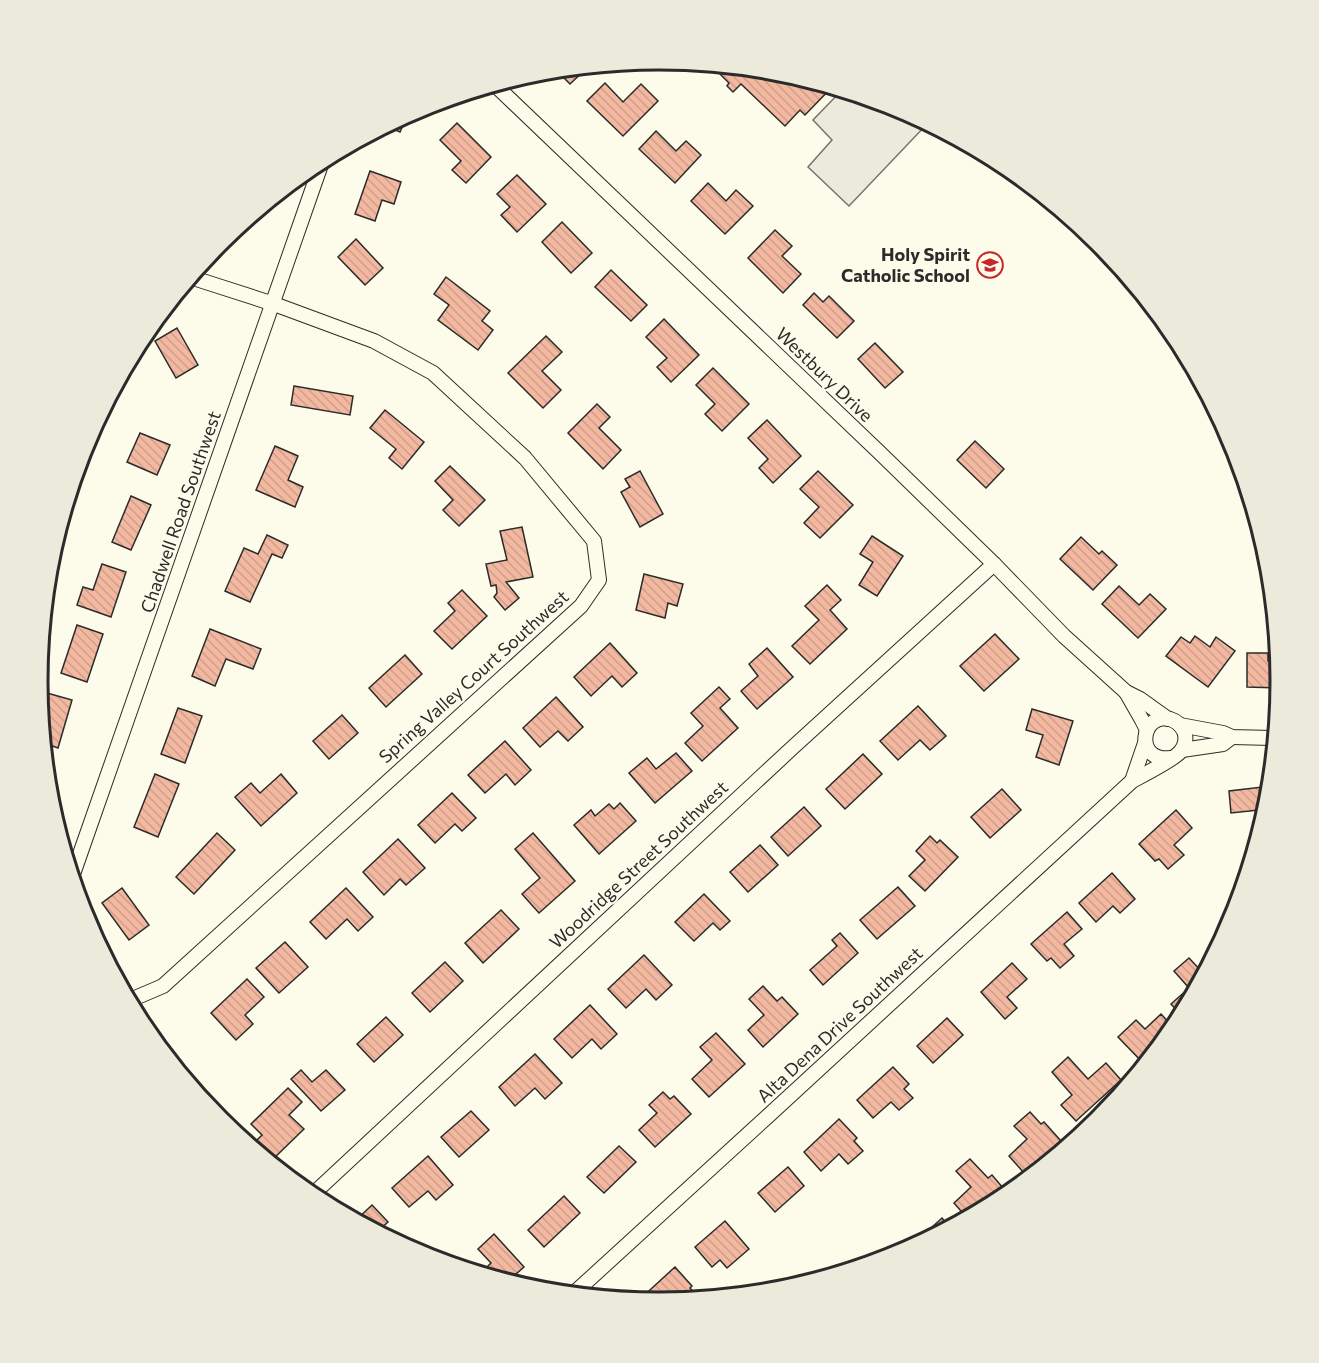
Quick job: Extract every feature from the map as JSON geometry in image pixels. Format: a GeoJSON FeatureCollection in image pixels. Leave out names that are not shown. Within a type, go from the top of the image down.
{"type":"FeatureCollection","features":[{"type":"Feature","properties":{"kind":"street","name":"Westbury Drive"},"geometry":{"type":"LineString","coordinates":[[501,91],[994,564],[1064,636],[1126,692],[1174,722],[1232,737],[1268,738]]}},
{"type":"Feature","properties":{"kind":"street","name":"Chadwell Road Southwest"},"geometry":{"type":"LineString","coordinates":[[76,865],[318,175]]}},
{"type":"Feature","properties":{"kind":"street","name":"Spring Valley Court Southwest"},"geometry":{"type":"LineString","coordinates":[[136,997],[163,986],[580,606],[599,580],[594,541],[525,458],[433,373],[374,341],[199,280]]}},
{"type":"Feature","properties":{"kind":"street","name":"Woodridge Street Southwest"},"geometry":{"type":"LineString","coordinates":[[318,1189],[994,564]]}},
{"type":"Feature","properties":{"kind":"street","name":"Westbury Drive"},"geometry":{"type":"LineString","coordinates":[[1126,692],[1142,720],[1146,737]]}},
{"type":"Feature","properties":{"kind":"street"},"geometry":{"type":"LineString","coordinates":[[1161,719],[1174,722],[1184,731],[1185,744],[1176,754],[1164,759],[1157,758],[1152,754],[1146,737],[1150,725],[1161,719]]}},
{"type":"Feature","properties":{"kind":"street","name":"Alta Dena Drive Southwest"},"geometry":{"type":"LineString","coordinates":[[1132,781],[1146,737]]}},
{"type":"Feature","properties":{"kind":"street","name":"Westbury Drive"},"geometry":{"type":"LineString","coordinates":[[1176,754],[1222,744],[1232,737]]}},
{"type":"Feature","properties":{"kind":"street","name":"Alta Dena Drive Southwest"},"geometry":{"type":"LineString","coordinates":[[580,1288],[1132,781],[1176,754]]}},
{"type":"Feature","properties":{"kind":"shaded area"},"geometry":{"type":"Polygon","coordinates":[[[836,96],[856,102],[922,129],[849,206],[808,167],[832,140],[813,120],[836,96]]]}},
{"type":"Feature","properties":{"kind":"building"},"geometry":{"type":"Polygon","coordinates":[[[719,73],[779,82],[826,93],[805,115],[800,110],[785,126],[741,84],[733,92],[727,86],[729,83],[719,73]]]}},
{"type":"Feature","properties":{"kind":"building"},"geometry":{"type":"Polygon","coordinates":[[[579,75],[570,84],[564,78],[579,75]]]}},
{"type":"Feature","properties":{"kind":"building"},"geometry":{"type":"Polygon","coordinates":[[[605,83],[623,102],[641,84],[658,101],[623,136],[587,101],[605,83]]]}},
{"type":"Feature","properties":{"kind":"building"},"geometry":{"type":"Polygon","coordinates":[[[457,123],[491,157],[466,183],[452,170],[461,161],[440,140],[457,123]]]}},
{"type":"Feature","properties":{"kind":"building"},"geometry":{"type":"Polygon","coordinates":[[[656,131],[676,151],[686,141],[701,155],[675,183],[639,149],[656,131]]]}},
{"type":"Feature","properties":{"kind":"building"},"geometry":{"type":"Polygon","coordinates":[[[370,171],[401,182],[394,204],[382,200],[375,221],[355,214],[370,171]]]}},
{"type":"Feature","properties":{"kind":"building"},"geometry":{"type":"Polygon","coordinates":[[[517,175],[546,204],[517,232],[501,215],[510,207],[497,194],[517,175]]]}},
{"type":"Feature","properties":{"kind":"building"},"geometry":{"type":"Polygon","coordinates":[[[708,183],[726,201],[736,190],[753,206],[725,234],[691,201],[708,183]]]}},
{"type":"Feature","properties":{"kind":"building"},"geometry":{"type":"Polygon","coordinates":[[[562,222],[592,253],[571,273],[542,242],[562,222]]]}},
{"type":"Feature","properties":{"kind":"building"},"geometry":{"type":"Polygon","coordinates":[[[775,230],[792,246],[782,256],[801,274],[783,293],[748,258],[775,230]]]}},
{"type":"Feature","properties":{"kind":"building"},"geometry":{"type":"Polygon","coordinates":[[[356,239],[383,268],[365,285],[338,257],[356,239]]]}},
{"type":"Feature","properties":{"kind":"building"},"geometry":{"type":"Polygon","coordinates":[[[611,270],[647,305],[631,321],[595,287],[611,270]]]}},
{"type":"Feature","properties":{"kind":"building"},"geometry":{"type":"Polygon","coordinates":[[[446,277],[490,311],[482,321],[493,330],[478,350],[438,320],[449,305],[434,294],[446,277]]]}},
{"type":"Feature","properties":{"kind":"building"},"geometry":{"type":"Polygon","coordinates":[[[814,293],[823,302],[829,296],[854,321],[837,338],[803,305],[814,293]]]}},
{"type":"Feature","properties":{"kind":"building"},"geometry":{"type":"Polygon","coordinates":[[[664,319],[699,355],[671,382],[657,367],[667,358],[646,337],[664,319]]]}},
{"type":"Feature","properties":{"kind":"building"},"geometry":{"type":"Polygon","coordinates":[[[177,328],[198,365],[176,378],[155,341],[177,328]]]}},
{"type":"Feature","properties":{"kind":"building"},"geometry":{"type":"Polygon","coordinates":[[[546,336],[562,352],[542,371],[561,390],[543,408],[508,373],[546,336]]]}},
{"type":"Feature","properties":{"kind":"building"},"geometry":{"type":"Polygon","coordinates":[[[875,343],[903,372],[885,388],[858,359],[875,343]]]}},
{"type":"Feature","properties":{"kind":"building"},"geometry":{"type":"Polygon","coordinates":[[[713,368],[749,404],[722,431],[705,414],[715,404],[696,385],[713,368]]]}},
{"type":"Feature","properties":{"kind":"building"},"geometry":{"type":"Polygon","coordinates":[[[294,386],[353,396],[350,415],[291,405],[294,386]]]}},
{"type":"Feature","properties":{"kind":"building"},"geometry":{"type":"Polygon","coordinates":[[[597,404],[610,417],[599,428],[621,450],[603,469],[568,433],[597,404]]]}},
{"type":"Feature","properties":{"kind":"building"},"geometry":{"type":"Polygon","coordinates":[[[385,410],[424,442],[402,469],[389,458],[396,449],[370,428],[385,410]]]}},
{"type":"Feature","properties":{"kind":"building"},"geometry":{"type":"Polygon","coordinates":[[[767,420],[801,456],[773,483],[759,468],[768,459],[748,438],[767,420]]]}},
{"type":"Feature","properties":{"kind":"building"},"geometry":{"type":"Polygon","coordinates":[[[140,433],[170,445],[157,475],[127,462],[140,433]]]}},
{"type":"Feature","properties":{"kind":"building"},"geometry":{"type":"Polygon","coordinates":[[[975,441],[1004,469],[986,488],[957,460],[975,441]]]}},
{"type":"Feature","properties":{"kind":"building"},"geometry":{"type":"Polygon","coordinates":[[[275,446],[298,456],[288,480],[303,487],[295,507],[256,490],[275,446]]]}},
{"type":"Feature","properties":{"kind":"building"},"geometry":{"type":"Polygon","coordinates":[[[450,466],[485,500],[459,526],[443,510],[453,500],[435,481],[450,466]]]}},
{"type":"Feature","properties":{"kind":"building"},"geometry":{"type":"Polygon","coordinates":[[[640,471],[663,514],[640,527],[621,492],[630,487],[625,479],[640,471]]]}},
{"type":"Feature","properties":{"kind":"building"},"geometry":{"type":"Polygon","coordinates":[[[818,471],[853,505],[820,538],[804,523],[819,507],[800,489],[818,471]]]}},
{"type":"Feature","properties":{"kind":"building"},"geometry":{"type":"Polygon","coordinates":[[[131,496],[151,505],[131,550],[112,542],[131,496]]]}},
{"type":"Feature","properties":{"kind":"building"},"geometry":{"type":"Polygon","coordinates":[[[522,527],[533,577],[506,582],[519,598],[505,610],[494,597],[497,593],[496,585],[491,586],[486,564],[507,560],[500,531],[522,527]]]}},
{"type":"Feature","properties":{"kind":"building"},"geometry":{"type":"Polygon","coordinates":[[[267,535],[288,545],[282,558],[272,554],[250,602],[225,591],[244,548],[258,554],[267,535]]]}},
{"type":"Feature","properties":{"kind":"building"},"geometry":{"type":"Polygon","coordinates":[[[872,536],[903,556],[877,596],[859,585],[873,562],[860,554],[872,536]]]}},
{"type":"Feature","properties":{"kind":"building"},"geometry":{"type":"Polygon","coordinates":[[[1081,537],[1099,554],[1102,551],[1117,565],[1093,590],[1060,559],[1081,537]]]}},
{"type":"Feature","properties":{"kind":"building"},"geometry":{"type":"Polygon","coordinates":[[[102,564],[126,572],[111,617],[77,605],[83,587],[93,590],[102,564]]]}},
{"type":"Feature","properties":{"kind":"building"},"geometry":{"type":"Polygon","coordinates":[[[644,574],[683,584],[677,606],[668,603],[665,618],[636,610],[644,574]]]}},
{"type":"Feature","properties":{"kind":"building"},"geometry":{"type":"Polygon","coordinates":[[[827,585],[841,600],[830,610],[847,629],[810,664],[792,646],[819,620],[805,606],[827,585]]]}},
{"type":"Feature","properties":{"kind":"building"},"geometry":{"type":"Polygon","coordinates":[[[1119,586],[1139,605],[1150,594],[1166,609],[1138,638],[1102,604],[1119,586]]]}},
{"type":"Feature","properties":{"kind":"building"},"geometry":{"type":"Polygon","coordinates":[[[462,590],[487,616],[452,649],[434,631],[455,611],[448,603],[462,590]]]}},
{"type":"Feature","properties":{"kind":"building"},"geometry":{"type":"Polygon","coordinates":[[[77,625],[103,634],[87,682],[61,673],[77,625]]]}},
{"type":"Feature","properties":{"kind":"building"},"geometry":{"type":"Polygon","coordinates":[[[210,629],[261,649],[253,669],[226,659],[215,686],[192,676],[210,629]]]}},
{"type":"Feature","properties":{"kind":"building"},"geometry":{"type":"Polygon","coordinates":[[[995,634],[1019,659],[984,691],[960,666],[995,634]]]}},
{"type":"Feature","properties":{"kind":"building"},"geometry":{"type":"Polygon","coordinates":[[[1195,636],[1210,647],[1216,637],[1235,651],[1208,687],[1166,656],[1181,637],[1190,643],[1195,636]]]}},
{"type":"Feature","properties":{"kind":"building"},"geometry":{"type":"Polygon","coordinates":[[[610,643],[637,673],[622,687],[612,676],[591,696],[574,677],[610,643]]]}},
{"type":"Feature","properties":{"kind":"building"},"geometry":{"type":"Polygon","coordinates":[[[767,648],[793,677],[757,709],[741,691],[758,676],[749,664],[767,648]]]}},
{"type":"Feature","properties":{"kind":"building"},"geometry":{"type":"Polygon","coordinates":[[[1247,653],[1268,653],[1268,661],[1270,661],[1271,688],[1247,687],[1247,653]]]}},
{"type":"Feature","properties":{"kind":"building"},"geometry":{"type":"Polygon","coordinates":[[[405,655],[422,674],[386,707],[369,688],[405,655]]]}},
{"type":"Feature","properties":{"kind":"building"},"geometry":{"type":"Polygon","coordinates":[[[719,687],[730,699],[720,708],[738,728],[702,761],[685,743],[703,726],[691,713],[719,687]]]}},
{"type":"Feature","properties":{"kind":"building"},"geometry":{"type":"Polygon","coordinates":[[[48,693],[72,700],[58,748],[51,746],[48,693]]]}},
{"type":"Feature","properties":{"kind":"building"},"geometry":{"type":"Polygon","coordinates":[[[556,697],[583,727],[568,741],[558,731],[540,747],[523,728],[556,697]]]}},
{"type":"Feature","properties":{"kind":"building"},"geometry":{"type":"Polygon","coordinates":[[[918,706],[946,736],[930,750],[920,740],[898,760],[880,741],[918,706]]]}},
{"type":"Feature","properties":{"kind":"building"},"geometry":{"type":"Polygon","coordinates":[[[178,708],[202,716],[185,763],[161,754],[178,708]]]}},
{"type":"Feature","properties":{"kind":"building"},"geometry":{"type":"Polygon","coordinates":[[[1032,709],[1073,721],[1059,765],[1036,757],[1043,735],[1026,730],[1032,709]]]}},
{"type":"Feature","properties":{"kind":"building"},"geometry":{"type":"Polygon","coordinates":[[[342,715],[358,733],[329,759],[313,741],[342,715]]]}},
{"type":"Feature","properties":{"kind":"building"},"geometry":{"type":"Polygon","coordinates":[[[505,741],[531,770],[515,785],[506,774],[485,793],[468,775],[505,741]]]}},
{"type":"Feature","properties":{"kind":"building"},"geometry":{"type":"Polygon","coordinates":[[[676,753],[692,771],[655,803],[629,773],[647,758],[656,769],[676,753]]]}},
{"type":"Feature","properties":{"kind":"building"},"geometry":{"type":"Polygon","coordinates":[[[863,754],[882,774],[845,809],[826,789],[863,754]]]}},
{"type":"Feature","properties":{"kind":"building"},"geometry":{"type":"Polygon","coordinates":[[[155,774],[179,784],[158,837],[134,827],[155,774]]]}},
{"type":"Feature","properties":{"kind":"building"},"geometry":{"type":"Polygon","coordinates":[[[281,774],[297,793],[261,826],[235,797],[251,783],[260,793],[281,774]]]}},
{"type":"Feature","properties":{"kind":"building"},"geometry":{"type":"Polygon","coordinates":[[[1261,787],[1257,810],[1231,813],[1229,791],[1261,787]]]}},
{"type":"Feature","properties":{"kind":"building"},"geometry":{"type":"Polygon","coordinates":[[[1002,789],[1021,810],[990,838],[971,817],[1002,789]]]}},
{"type":"Feature","properties":{"kind":"building"},"geometry":{"type":"Polygon","coordinates":[[[452,793],[476,818],[462,831],[455,824],[435,843],[418,825],[452,793]]]}},
{"type":"Feature","properties":{"kind":"building"},"geometry":{"type":"Polygon","coordinates":[[[620,803],[636,821],[599,854],[574,825],[591,810],[595,816],[609,804],[614,809],[620,803]]]}},
{"type":"Feature","properties":{"kind":"building"},"geometry":{"type":"Polygon","coordinates":[[[804,807],[821,826],[788,856],[771,837],[804,807]]]}},
{"type":"Feature","properties":{"kind":"building"},"geometry":{"type":"Polygon","coordinates":[[[1176,810],[1192,828],[1174,845],[1184,855],[1168,869],[1159,859],[1155,861],[1139,844],[1176,810]]]}},
{"type":"Feature","properties":{"kind":"building"},"geometry":{"type":"Polygon","coordinates":[[[217,833],[235,850],[194,894],[176,877],[217,833]]]}},
{"type":"Feature","properties":{"kind":"building"},"geometry":{"type":"Polygon","coordinates":[[[533,833],[575,881],[539,913],[522,894],[540,878],[515,849],[533,833]]]}},
{"type":"Feature","properties":{"kind":"building"},"geometry":{"type":"Polygon","coordinates":[[[930,836],[937,843],[940,840],[958,857],[925,891],[909,876],[925,860],[916,851],[930,836]]]}},
{"type":"Feature","properties":{"kind":"building"},"geometry":{"type":"Polygon","coordinates":[[[398,839],[425,868],[406,885],[400,879],[384,895],[363,872],[398,839]]]}},
{"type":"Feature","properties":{"kind":"building"},"geometry":{"type":"Polygon","coordinates":[[[760,845],[778,865],[748,892],[730,872],[760,845]]]}},
{"type":"Feature","properties":{"kind":"building"},"geometry":{"type":"Polygon","coordinates":[[[1112,873],[1135,899],[1120,913],[1113,906],[1096,922],[1079,903],[1112,873]]]}},
{"type":"Feature","properties":{"kind":"building"},"geometry":{"type":"Polygon","coordinates":[[[898,887],[915,906],[877,939],[860,920],[898,887]]]}},
{"type":"Feature","properties":{"kind":"building"},"geometry":{"type":"Polygon","coordinates":[[[122,888],[149,925],[129,940],[102,903],[122,888]]]}},
{"type":"Feature","properties":{"kind":"building"},"geometry":{"type":"Polygon","coordinates":[[[346,888],[373,917],[358,931],[347,919],[326,939],[310,922],[346,888]]]}},
{"type":"Feature","properties":{"kind":"building"},"geometry":{"type":"Polygon","coordinates":[[[704,894],[730,921],[720,930],[713,923],[694,941],[675,922],[704,894]]]}},
{"type":"Feature","properties":{"kind":"building"},"geometry":{"type":"Polygon","coordinates":[[[501,910],[519,929],[483,963],[465,943],[501,910]]]}},
{"type":"Feature","properties":{"kind":"building"},"geometry":{"type":"Polygon","coordinates":[[[1067,912],[1082,929],[1064,944],[1074,956],[1060,968],[1051,958],[1047,961],[1031,944],[1067,912]]]}},
{"type":"Feature","properties":{"kind":"building"},"geometry":{"type":"Polygon","coordinates":[[[840,933],[858,953],[823,985],[810,970],[837,946],[832,940],[840,933]]]}},
{"type":"Feature","properties":{"kind":"building"},"geometry":{"type":"Polygon","coordinates":[[[285,942],[308,967],[279,993],[256,968],[285,942]]]}},
{"type":"Feature","properties":{"kind":"building"},"geometry":{"type":"Polygon","coordinates":[[[644,955],[672,985],[656,1000],[646,989],[626,1008],[608,989],[644,955]]]}},
{"type":"Feature","properties":{"kind":"building"},"geometry":{"type":"Polygon","coordinates":[[[1189,958],[1199,969],[1189,988],[1174,971],[1189,958]]]}},
{"type":"Feature","properties":{"kind":"building"},"geometry":{"type":"Polygon","coordinates":[[[445,962],[463,981],[430,1012],[412,993],[445,962]]]}},
{"type":"Feature","properties":{"kind":"building"},"geometry":{"type":"Polygon","coordinates":[[[1012,963],[1027,979],[1007,997],[1017,1008],[1005,1019],[981,992],[1012,963]]]}},
{"type":"Feature","properties":{"kind":"building"},"geometry":{"type":"Polygon","coordinates":[[[247,979],[264,997],[245,1015],[253,1024],[236,1040],[211,1013],[247,979]]]}},
{"type":"Feature","properties":{"kind":"building"},"geometry":{"type":"Polygon","coordinates":[[[763,986],[777,1001],[782,997],[798,1014],[763,1047],[748,1030],[764,1015],[749,999],[763,986]]]}},
{"type":"Feature","properties":{"kind":"building"},"geometry":{"type":"Polygon","coordinates":[[[1188,989],[1175,1009],[1171,1004],[1188,989]]]}},
{"type":"Feature","properties":{"kind":"building"},"geometry":{"type":"Polygon","coordinates":[[[590,1005],[617,1034],[601,1049],[592,1039],[572,1058],[554,1039],[590,1005]]]}},
{"type":"Feature","properties":{"kind":"building"},"geometry":{"type":"Polygon","coordinates":[[[1161,1014],[1168,1021],[1140,1060],[1118,1037],[1136,1020],[1145,1029],[1161,1014]]]}},
{"type":"Feature","properties":{"kind":"building"},"geometry":{"type":"Polygon","coordinates":[[[386,1017],[403,1035],[374,1062],[357,1044],[386,1017]]]}},
{"type":"Feature","properties":{"kind":"building"},"geometry":{"type":"Polygon","coordinates":[[[947,1018],[963,1035],[933,1063],[917,1046],[947,1018]]]}},
{"type":"Feature","properties":{"kind":"building"},"geometry":{"type":"Polygon","coordinates":[[[716,1033],[745,1064],[709,1097],[692,1079],[712,1060],[700,1047],[716,1033]]]}},
{"type":"Feature","properties":{"kind":"building"},"geometry":{"type":"Polygon","coordinates":[[[535,1054],[562,1083],[545,1099],[535,1088],[515,1106],[499,1087],[535,1054]]]}},
{"type":"Feature","properties":{"kind":"building"},"geometry":{"type":"Polygon","coordinates":[[[1068,1057],[1088,1079],[1106,1063],[1121,1080],[1076,1121],[1061,1105],[1072,1095],[1052,1072],[1068,1057]]]}},
{"type":"Feature","properties":{"kind":"building"},"geometry":{"type":"Polygon","coordinates":[[[893,1067],[909,1084],[904,1089],[913,1098],[899,1110],[891,1102],[873,1118],[857,1100],[893,1067]]]}},
{"type":"Feature","properties":{"kind":"building"},"geometry":{"type":"Polygon","coordinates":[[[301,1070],[312,1082],[326,1070],[345,1090],[321,1111],[291,1079],[301,1070]]]}},
{"type":"Feature","properties":{"kind":"building"},"geometry":{"type":"Polygon","coordinates":[[[288,1088],[302,1102],[289,1115],[304,1129],[275,1157],[256,1141],[262,1135],[251,1124],[288,1088]]]}},
{"type":"Feature","properties":{"kind":"building"},"geometry":{"type":"Polygon","coordinates":[[[663,1092],[670,1099],[674,1096],[691,1114],[655,1147],[639,1130],[657,1113],[649,1105],[663,1092]]]}},
{"type":"Feature","properties":{"kind":"building"},"geometry":{"type":"Polygon","coordinates":[[[471,1111],[489,1130],[459,1157],[441,1137],[471,1111]]]}},
{"type":"Feature","properties":{"kind":"building"},"geometry":{"type":"Polygon","coordinates":[[[1030,1112],[1041,1124],[1044,1122],[1061,1141],[1024,1173],[1009,1156],[1027,1139],[1014,1126],[1030,1112]]]}},
{"type":"Feature","properties":{"kind":"building"},"geometry":{"type":"Polygon","coordinates":[[[839,1119],[857,1138],[854,1141],[863,1151],[848,1164],[839,1154],[821,1171],[804,1152],[839,1119]]]}},
{"type":"Feature","properties":{"kind":"building"},"geometry":{"type":"Polygon","coordinates":[[[619,1146],[636,1162],[604,1193],[587,1177],[619,1146]]]}},
{"type":"Feature","properties":{"kind":"building"},"geometry":{"type":"Polygon","coordinates":[[[428,1156],[453,1185],[436,1200],[428,1191],[409,1207],[392,1188],[428,1156]]]}},
{"type":"Feature","properties":{"kind":"building"},"geometry":{"type":"Polygon","coordinates":[[[970,1159],[988,1178],[992,1175],[1003,1188],[962,1212],[954,1203],[971,1187],[956,1171],[970,1159]]]}},
{"type":"Feature","properties":{"kind":"building"},"geometry":{"type":"Polygon","coordinates":[[[788,1167],[804,1186],[775,1212],[758,1193],[788,1167]]]}},
{"type":"Feature","properties":{"kind":"building"},"geometry":{"type":"Polygon","coordinates":[[[564,1196],[580,1213],[544,1247],[528,1230],[564,1196]]]}},
{"type":"Feature","properties":{"kind":"building"},"geometry":{"type":"Polygon","coordinates":[[[372,1205],[388,1222],[383,1227],[361,1215],[372,1205]]]}},
{"type":"Feature","properties":{"kind":"building"},"geometry":{"type":"Polygon","coordinates":[[[942,1218],[945,1222],[930,1230],[927,1231],[942,1218]]]}},
{"type":"Feature","properties":{"kind":"building"},"geometry":{"type":"Polygon","coordinates":[[[725,1221],[749,1249],[727,1268],[720,1260],[712,1267],[695,1247],[725,1221]]]}},
{"type":"Feature","properties":{"kind":"building"},"geometry":{"type":"Polygon","coordinates":[[[494,1234],[524,1267],[515,1275],[486,1268],[491,1263],[478,1249],[494,1234]]]}},
{"type":"Feature","properties":{"kind":"building"},"geometry":{"type":"Polygon","coordinates":[[[675,1267],[692,1286],[690,1288],[694,1292],[660,1293],[647,1293],[675,1267]]]}},
{"type":"Feature","properties":{"kind":"place","name":"Holy Spirit Catholic School"},"geometry":{"type":"Point","coordinates":[990,265]}}]}
